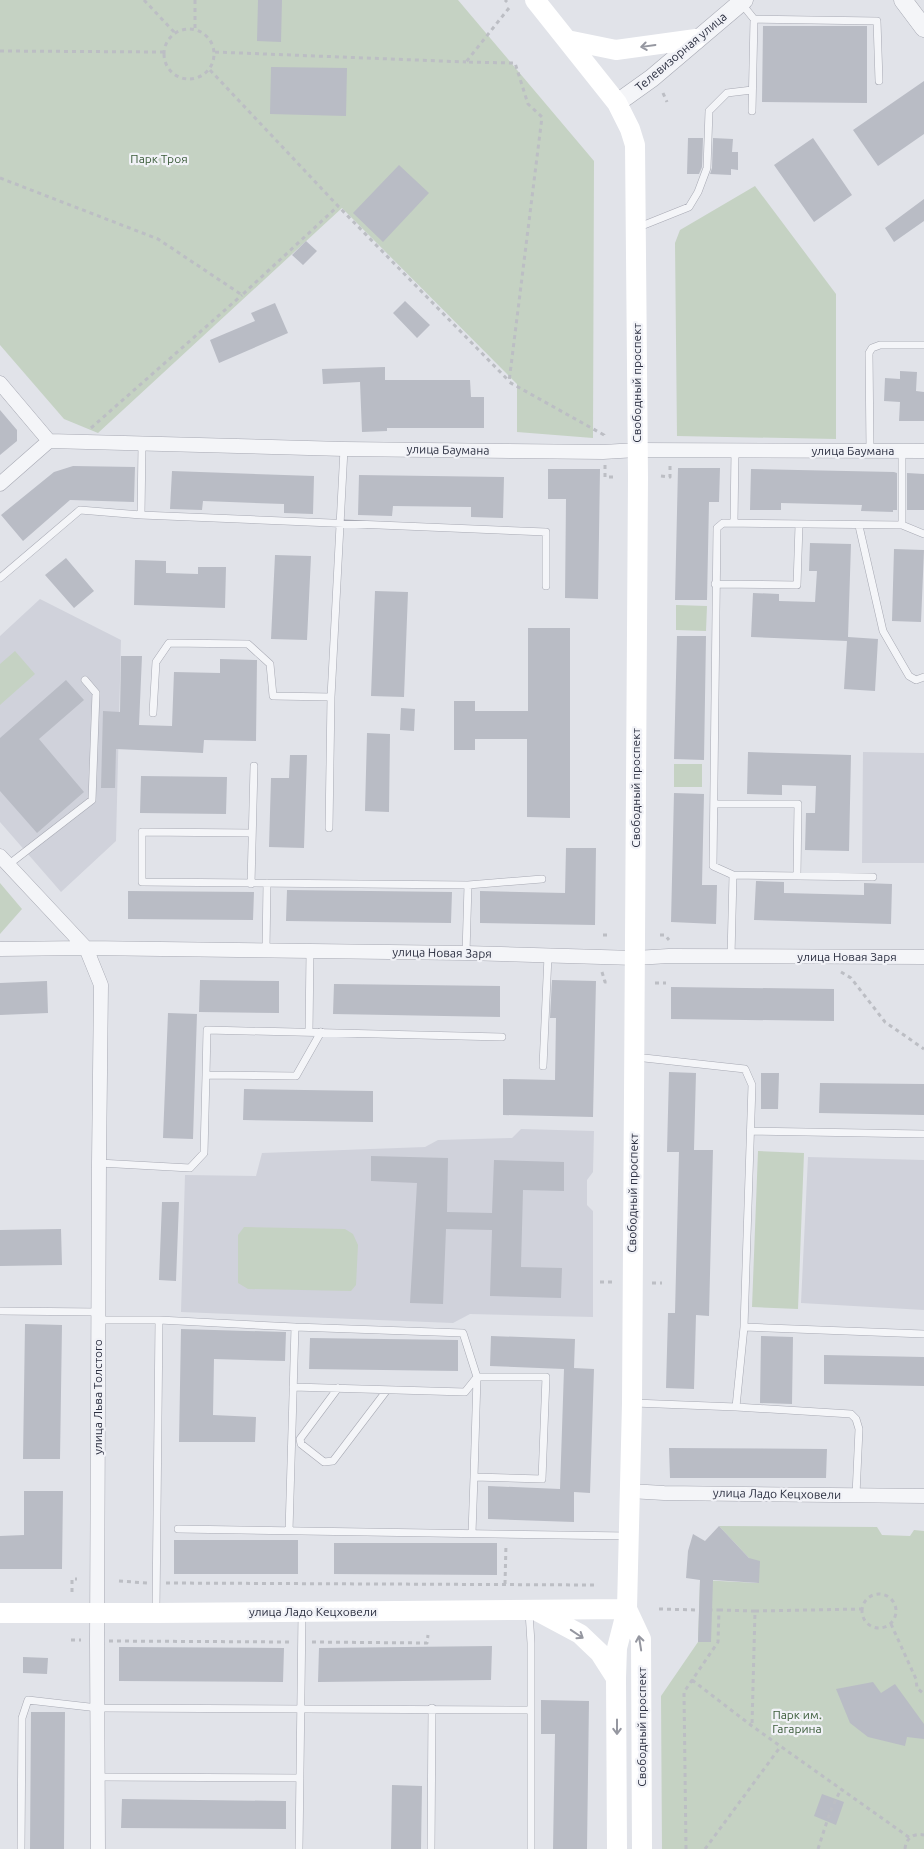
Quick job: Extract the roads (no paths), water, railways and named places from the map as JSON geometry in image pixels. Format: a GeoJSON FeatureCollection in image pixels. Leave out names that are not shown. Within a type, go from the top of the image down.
{"type":"FeatureCollection","features":[{"type":"Feature","properties":{"kind":"main road","name":"Свободный проспект"},"geometry":{"type":"LineString","coordinates":[[535,0],[617,104],[630,129],[635,145],[637,450],[632,1402],[627,1609],[617,1648],[616,1678],[618,1849]]}},
{"type":"Feature","properties":{"kind":"main road"},"geometry":{"type":"LineString","coordinates":[[567,40],[616,50],[696,39]]}},
{"type":"Feature","properties":{"kind":"main road","name":"Свободный проспект"},"geometry":{"type":"LineString","coordinates":[[627,1609],[641,1640],[642,1849]]}},
{"type":"Feature","properties":{"kind":"main road","name":"улица Ладо Кецховели"},"geometry":{"type":"LineString","coordinates":[[0,1613],[156,1614],[627,1609]]}},
{"type":"Feature","properties":{"kind":"main road"},"geometry":{"type":"LineString","coordinates":[[532,1610],[580,1634],[600,1653],[616,1678]]}},
{"type":"Feature","properties":{"kind":"street"},"geometry":{"type":"LineString","coordinates":[[903,0],[924,28]]}},
{"type":"Feature","properties":{"kind":"street","name":"Телевизорная улица"},"geometry":{"type":"LineString","coordinates":[[617,104],[652,78],[742,1]]}},
{"type":"Feature","properties":{"kind":"street"},"geometry":{"type":"LineString","coordinates":[[0,383],[49,441],[0,484]]}},
{"type":"Feature","properties":{"kind":"street","name":"улица Баумана"},"geometry":{"type":"LineString","coordinates":[[49,441],[142,445],[603,452],[637,450],[924,451]]}},
{"type":"Feature","properties":{"kind":"street"},"geometry":{"type":"LineString","coordinates":[[4,860],[86,948]]}},
{"type":"Feature","properties":{"kind":"street","name":"улица Льва Толстого"},"geometry":{"type":"LineString","coordinates":[[86,948],[102,985],[98,1316],[98,1849]]}},
{"type":"Feature","properties":{"kind":"street","name":"улица Новая Заря"},"geometry":{"type":"LineString","coordinates":[[0,949],[266,950],[635,958],[731,956],[818,958],[924,957]]}},
{"type":"Feature","properties":{"kind":"street","name":"улица Ладо Кецховели"},"geometry":{"type":"LineString","coordinates":[[629,1491],[924,1496]]}},
{"type":"Feature","properties":{"kind":"lane"},"geometry":{"type":"LineString","coordinates":[[742,1],[754,19],[752,111]]}},
{"type":"Feature","properties":{"kind":"lane"},"geometry":{"type":"LineString","coordinates":[[754,19],[877,21],[879,81]]}},
{"type":"Feature","properties":{"kind":"lane"},"geometry":{"type":"LineString","coordinates":[[637,228],[689,207],[698,192],[706,168],[709,110],[727,93],[752,90]]}},
{"type":"Feature","properties":{"kind":"lane"},"geometry":{"type":"LineString","coordinates":[[870,450],[870,353],[872,348],[880,345],[924,345]]}},
{"type":"Feature","properties":{"kind":"lane"},"geometry":{"type":"LineString","coordinates":[[141,514],[142,445]]}},
{"type":"Feature","properties":{"kind":"lane"},"geometry":{"type":"LineString","coordinates":[[329,828],[331,697],[344,449]]}},
{"type":"Feature","properties":{"kind":"lane"},"geometry":{"type":"LineString","coordinates":[[734,523],[735,451]]}},
{"type":"Feature","properties":{"kind":"lane"},"geometry":{"type":"LineString","coordinates":[[902,451],[902,525]]}},
{"type":"Feature","properties":{"kind":"lane"},"geometry":{"type":"LineString","coordinates":[[0,578],[80,510],[341,524],[546,532],[546,586]]}},
{"type":"Feature","properties":{"kind":"lane"},"geometry":{"type":"LineString","coordinates":[[873,877],[733,875],[713,866],[717,528],[724,523],[902,525],[924,534]]}},
{"type":"Feature","properties":{"kind":"lane"},"geometry":{"type":"LineString","coordinates":[[715,584],[797,585],[799,525]]}},
{"type":"Feature","properties":{"kind":"lane"},"geometry":{"type":"LineString","coordinates":[[859,526],[883,631],[909,676],[916,680],[924,677]]}},
{"type":"Feature","properties":{"kind":"lane"},"geometry":{"type":"LineString","coordinates":[[153,714],[156,662],[169,643],[248,644],[270,664],[273,696],[331,697]]}},
{"type":"Feature","properties":{"kind":"lane"},"geometry":{"type":"LineString","coordinates":[[4,860],[92,800],[96,693],[85,680]]}},
{"type":"Feature","properties":{"kind":"lane"},"geometry":{"type":"LineString","coordinates":[[251,884],[254,766]]}},
{"type":"Feature","properties":{"kind":"lane"},"geometry":{"type":"LineString","coordinates":[[714,804],[798,804],[797,876]]}},
{"type":"Feature","properties":{"kind":"lane"},"geometry":{"type":"LineString","coordinates":[[251,833],[142,832],[142,882],[468,885],[542,880]]}},
{"type":"Feature","properties":{"kind":"lane"},"geometry":{"type":"LineString","coordinates":[[731,956],[733,875]]}},
{"type":"Feature","properties":{"kind":"lane"},"geometry":{"type":"LineString","coordinates":[[266,950],[267,883]]}},
{"type":"Feature","properties":{"kind":"lane"},"geometry":{"type":"LineString","coordinates":[[466,953],[468,885]]}},
{"type":"Feature","properties":{"kind":"lane"},"geometry":{"type":"LineString","coordinates":[[309,1032],[310,952]]}},
{"type":"Feature","properties":{"kind":"lane"},"geometry":{"type":"LineString","coordinates":[[542,1066],[548,956]]}},
{"type":"Feature","properties":{"kind":"lane"},"geometry":{"type":"LineString","coordinates":[[99,1163],[190,1168],[204,1153],[207,1030],[502,1038]]}},
{"type":"Feature","properties":{"kind":"lane"},"geometry":{"type":"LineString","coordinates":[[206,1075],[296,1076],[321,1032]]}},
{"type":"Feature","properties":{"kind":"lane"},"geometry":{"type":"LineString","coordinates":[[635,1057],[745,1069],[752,1085],[744,1327],[736,1407]]}},
{"type":"Feature","properties":{"kind":"lane"},"geometry":{"type":"LineString","coordinates":[[751,1131],[924,1134]]}},
{"type":"Feature","properties":{"kind":"lane"},"geometry":{"type":"LineString","coordinates":[[0,1311],[295,1327],[463,1333],[477,1377],[472,1532]]}},
{"type":"Feature","properties":{"kind":"lane"},"geometry":{"type":"LineString","coordinates":[[156,1614],[159,1320]]}},
{"type":"Feature","properties":{"kind":"lane"},"geometry":{"type":"LineString","coordinates":[[289,1531],[295,1327]]}},
{"type":"Feature","properties":{"kind":"lane"},"geometry":{"type":"LineString","coordinates":[[744,1327],[924,1334]]}},
{"type":"Feature","properties":{"kind":"lane"},"geometry":{"type":"LineString","coordinates":[[294,1387],[465,1392],[477,1377]]}},
{"type":"Feature","properties":{"kind":"lane"},"geometry":{"type":"LineString","coordinates":[[474,1477],[542,1479],[546,1377],[477,1377]]}},
{"type":"Feature","properties":{"kind":"lane"},"geometry":{"type":"LineString","coordinates":[[338,1388],[300,1439],[301,1444],[328,1463],[333,1461],[387,1390]]}},
{"type":"Feature","properties":{"kind":"lane"},"geometry":{"type":"LineString","coordinates":[[632,1402],[851,1414],[856,1419],[859,1429],[856,1495]]}},
{"type":"Feature","properties":{"kind":"lane"},"geometry":{"type":"LineString","coordinates":[[178,1529],[472,1532],[628,1536]]}},
{"type":"Feature","properties":{"kind":"lane"},"geometry":{"type":"LineString","coordinates":[[531,1849],[532,1610]]}},
{"type":"Feature","properties":{"kind":"lane"},"geometry":{"type":"LineString","coordinates":[[299,1849],[302,1612]]}},
{"type":"Feature","properties":{"kind":"lane"},"geometry":{"type":"LineString","coordinates":[[21,1849],[22,1718],[28,1700],[98,1708],[300,1710],[432,1708],[531,1710]]}},
{"type":"Feature","properties":{"kind":"lane"},"geometry":{"type":"LineString","coordinates":[[431,1849],[432,1708]]}},
{"type":"Feature","properties":{"kind":"lane"},"geometry":{"type":"LineString","coordinates":[[98,1776],[300,1778]]}},
{"type":"Feature","properties":{"kind":"park label","name":"Парк Троя"},"geometry":{"type":"Point","coordinates":[159,159]}},
{"type":"Feature","properties":{"kind":"park label","name":"Парк им. Гагарина"},"geometry":{"type":"Point","coordinates":[797,1722]}}]}
